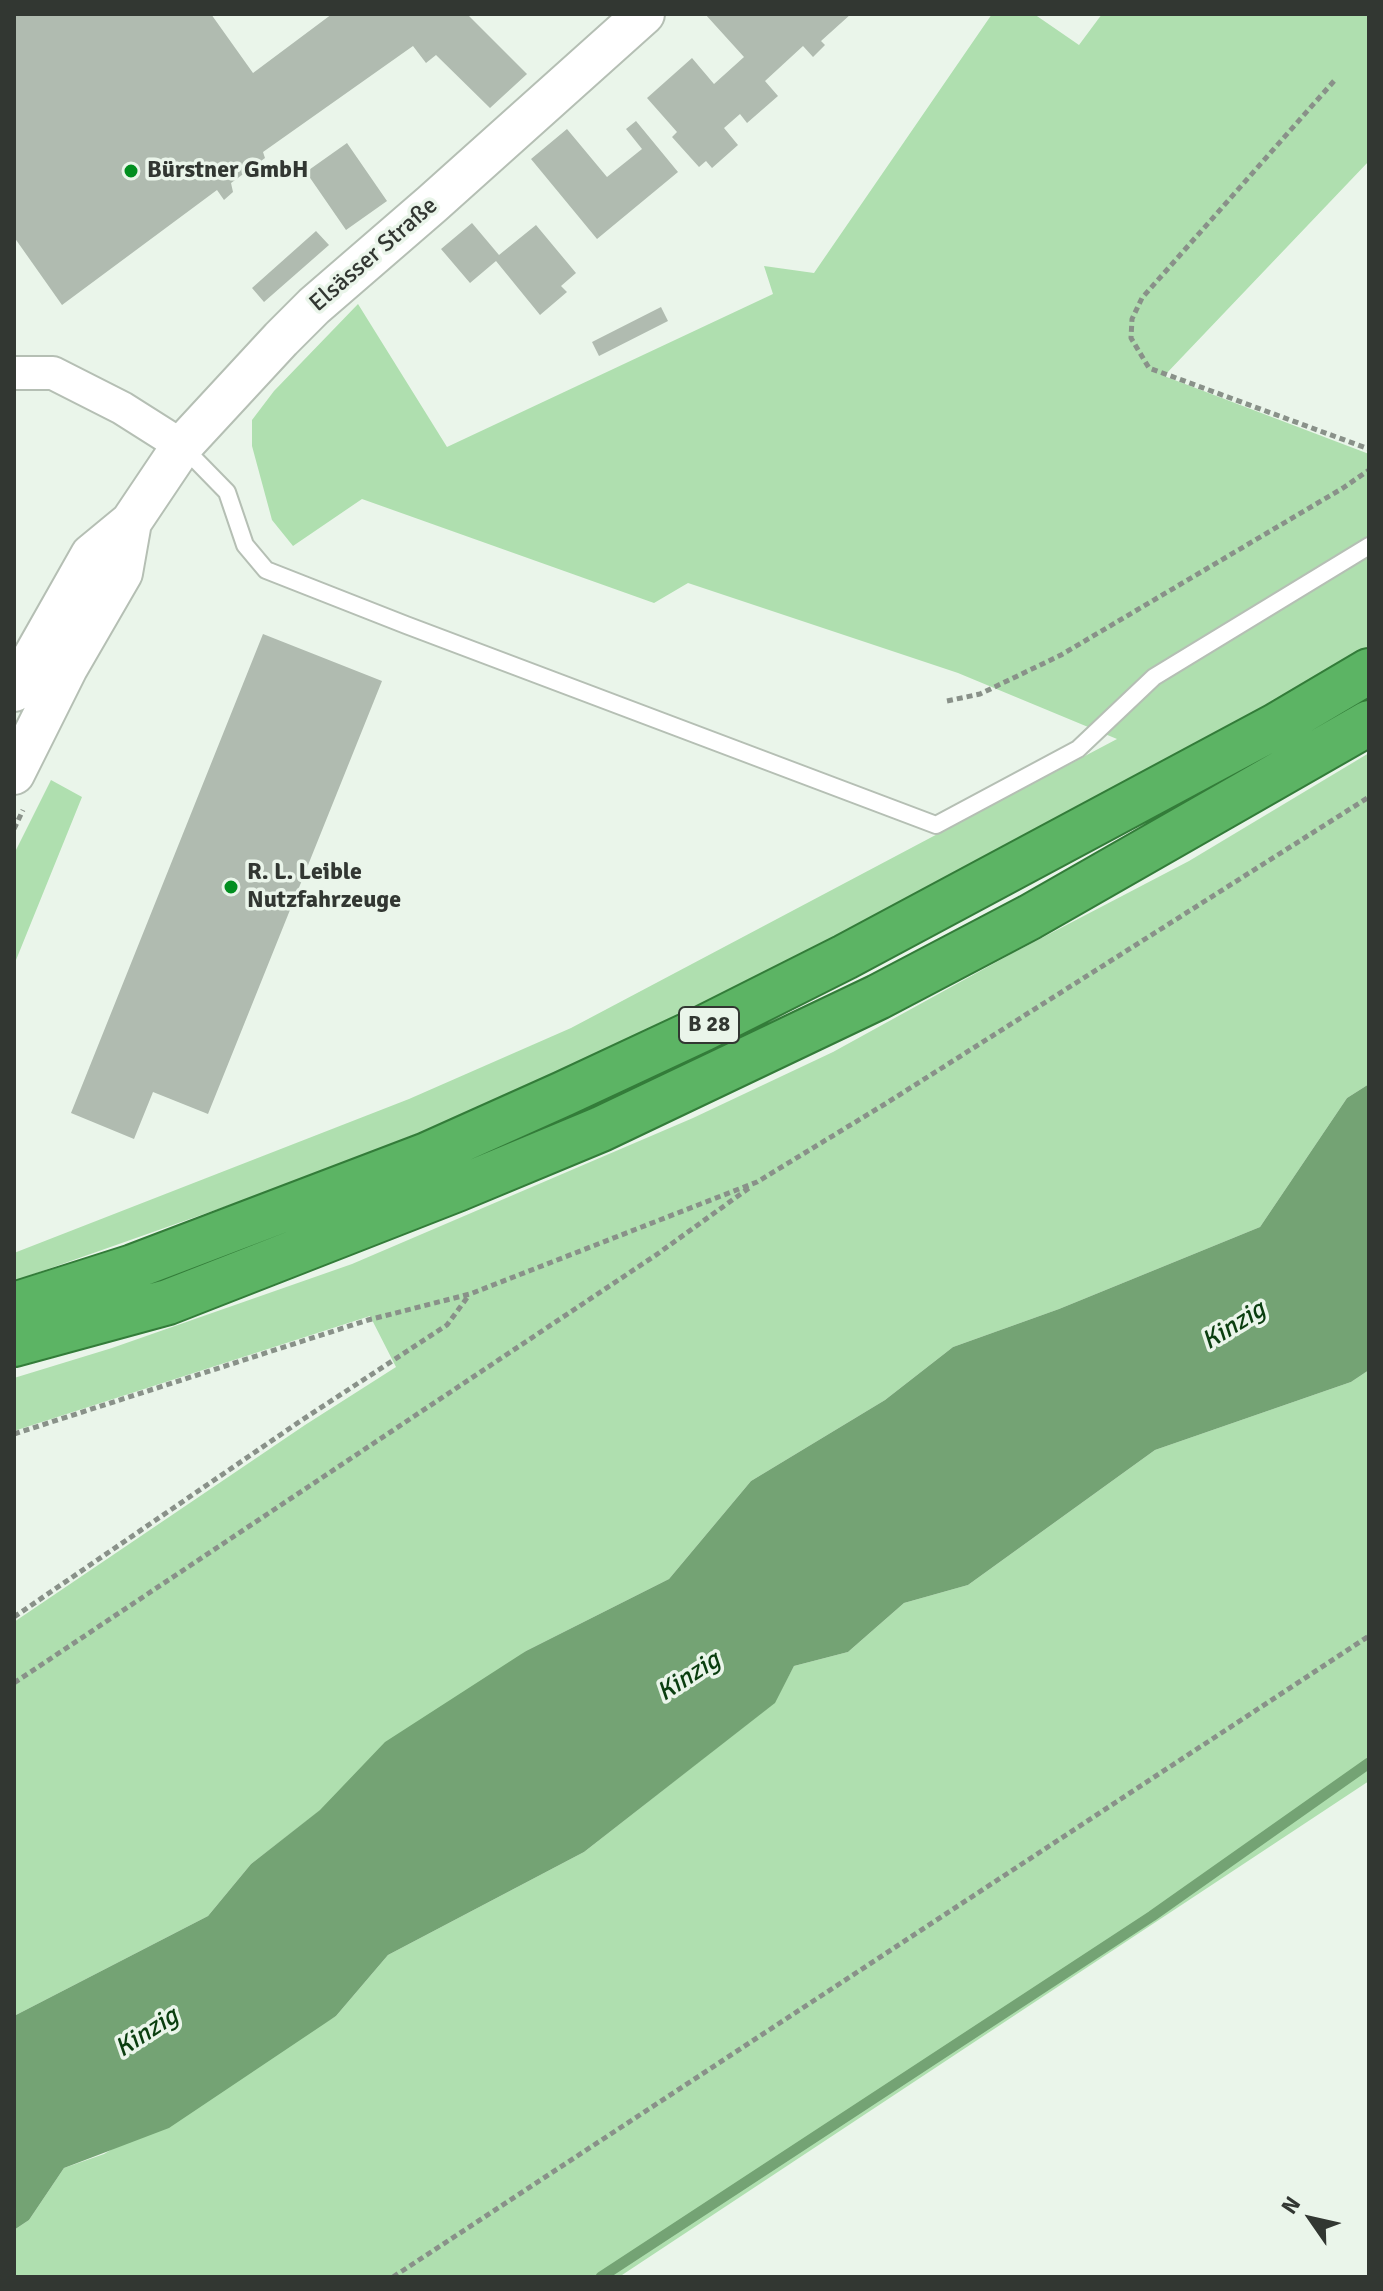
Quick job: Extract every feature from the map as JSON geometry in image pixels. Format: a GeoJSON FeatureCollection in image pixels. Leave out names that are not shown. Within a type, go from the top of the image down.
{"type":"FeatureCollection","features":[{"type":"Feature","properties":{"kind":"highway","name":"B 28"},"geometry":{"type":"LineString","coordinates":[[14,1305],[133,1267],[427,1155],[702,1029],[845,957],[1276,726],[1369,671]]}},
{"type":"Feature","properties":{"kind":"highway","name":"B 28"},"geometry":{"type":"LineString","coordinates":[[14,1344],[168,1302],[601,1129],[878,997],[1030,917],[1369,723]]}},
{"type":"Feature","properties":{"kind":"street","name":"Elsässer Straße"},"geometry":{"type":"LineString","coordinates":[[35,732],[14,694],[91,555],[131,522],[182,446],[314,306],[644,14]]}},
{"type":"Feature","properties":{"kind":"street"},"geometry":{"type":"LineString","coordinates":[[14,373],[53,373],[122,408],[182,446]]}},
{"type":"Feature","properties":{"kind":"street","name":"Elsässer Straße"},"geometry":{"type":"LineString","coordinates":[[14,774],[67,668],[122,573],[131,522]]}},
{"type":"Feature","properties":{"kind":"lane"},"geometry":{"type":"LineString","coordinates":[[182,446],[227,492],[245,545],[266,570],[936,825],[1078,749],[1154,677],[1369,546]]}},
{"type":"Feature","properties":{"kind":"path"},"geometry":{"type":"LineString","coordinates":[[1334,81],[1142,298],[1132,319],[1131,338],[1149,368],[1369,449]]}},
{"type":"Feature","properties":{"kind":"path"},"geometry":{"type":"LineString","coordinates":[[947,701],[980,694],[1061,655],[1369,470]]}},
{"type":"Feature","properties":{"kind":"path"},"geometry":{"type":"LineString","coordinates":[[14,1683],[643,1264],[757,1182],[899,1096],[1369,797]]}},
{"type":"Feature","properties":{"kind":"path"},"geometry":{"type":"LineString","coordinates":[[14,1434],[368,1320],[470,1294],[757,1182]]}},
{"type":"Feature","properties":{"kind":"path"},"geometry":{"type":"LineString","coordinates":[[14,1617],[447,1325],[470,1294]]}},
{"type":"Feature","properties":{"kind":"path"},"geometry":{"type":"LineString","coordinates":[[393,2277],[1369,1636]]}},
{"type":"Feature","properties":{"kind":"shaded area"},"geometry":{"type":"Polygon","coordinates":[[[992,14],[1034,14],[1079,45],[1102,14],[1369,14],[1369,161],[1164,376],[1369,454],[1369,647],[1155,773],[624,1046],[434,1127],[275,1189],[14,1281],[14,1253],[409,1099],[571,1028],[1117,739],[958,673],[688,583],[654,603],[362,499],[293,546],[272,520],[252,446],[252,420],[274,391],[358,304],[447,447],[773,294],[764,266],[814,273],[992,14]]]}},
{"type":"Feature","properties":{"kind":"shaded area"},"geometry":{"type":"Polygon","coordinates":[[[1369,753],[1369,1084],[1347,1098],[1260,1227],[1059,1309],[953,1347],[885,1400],[751,1481],[669,1579],[526,1651],[251,1864],[208,1916],[14,2016],[14,1622],[396,1367],[370,1316],[14,1431],[14,1378],[112,1348],[352,1264],[693,1118],[833,1052],[1189,861],[1369,753]]]}},
{"type":"Feature","properties":{"kind":"shaded area"},"geometry":{"type":"Polygon","coordinates":[[[51,780],[82,797],[14,965],[14,854],[51,780]]]}},
{"type":"Feature","properties":{"kind":"shaded area"},"geometry":{"type":"Polygon","coordinates":[[[1369,1370],[1369,1781],[619,2277],[14,2277],[14,2230],[29,2220],[64,2168],[104,2154],[336,2016],[388,1955],[584,1852],[774,1703],[794,1666],[848,1652],[904,1603],[968,1585],[1155,1450],[1351,1382],[1369,1370]]]}},
{"type":"Feature","properties":{"kind":"water","name":"Kinzig"},"geometry":{"type":"Polygon","coordinates":[[[1369,1084],[1369,1370],[1351,1382],[1155,1450],[968,1585],[904,1603],[848,1652],[794,1666],[775,1703],[584,1852],[388,1955],[336,2016],[169,2128],[64,2168],[29,2220],[14,2230],[14,2016],[208,1916],[251,1864],[320,1810],[385,1742],[526,1651],[669,1579],[751,1481],[885,1400],[953,1347],[1059,1309],[1260,1227],[1347,1098],[1369,1084]]]}},
{"type":"Feature","properties":{"kind":"building","name":"Bürstner GmbH"},"geometry":{"type":"Polygon","coordinates":[[[14,14],[211,14],[253,73],[332,14],[467,14],[527,74],[490,108],[436,55],[426,63],[413,46],[263,152],[265,158],[231,183],[233,192],[224,200],[217,190],[62,305],[14,237],[14,14]]]}},
{"type":"Feature","properties":{"kind":"building"},"geometry":{"type":"Polygon","coordinates":[[[705,14],[851,14],[821,41],[825,45],[813,57],[803,46],[765,81],[778,96],[747,123],[740,114],[724,128],[738,145],[712,168],[706,161],[699,167],[672,137],[677,132],[647,98],[692,58],[714,84],[744,57],[705,14]]]}},
{"type":"Feature","properties":{"kind":"building"},"geometry":{"type":"Polygon","coordinates":[[[636,121],[678,172],[597,239],[531,159],[567,129],[607,177],[642,149],[626,129],[636,121]]]}},
{"type":"Feature","properties":{"kind":"building"},"geometry":{"type":"Polygon","coordinates":[[[347,143],[387,201],[346,230],[306,172],[347,143]]]}},
{"type":"Feature","properties":{"kind":"building"},"geometry":{"type":"Polygon","coordinates":[[[472,223],[499,255],[536,225],[576,273],[561,286],[567,292],[540,315],[496,261],[470,283],[441,249],[472,223]]]}},
{"type":"Feature","properties":{"kind":"building"},"geometry":{"type":"Polygon","coordinates":[[[316,231],[329,245],[264,302],[252,288],[316,231]]]}},
{"type":"Feature","properties":{"kind":"building"},"geometry":{"type":"Polygon","coordinates":[[[661,307],[668,321],[599,356],[592,342],[661,307]]]}},
{"type":"Feature","properties":{"kind":"building","name":"R. L. Leible Nutzfahrzeuge"},"geometry":{"type":"Polygon","coordinates":[[[263,634],[382,681],[208,1114],[153,1092],[134,1139],[71,1113],[263,634]]]}},
{"type":"Feature","properties":{"kind":"waterway"},"geometry":{"type":"LineString","coordinates":[[601,2277],[1152,1916],[1369,1763]]}},
{"type":"Feature","properties":{"kind":"place","name":"Bürstner GmbH"},"geometry":{"type":"Point","coordinates":[131,171]}},
{"type":"Feature","properties":{"kind":"place","name":"R. L. Leible Nutzfahrzeuge"},"geometry":{"type":"Point","coordinates":[231,887]}}]}
